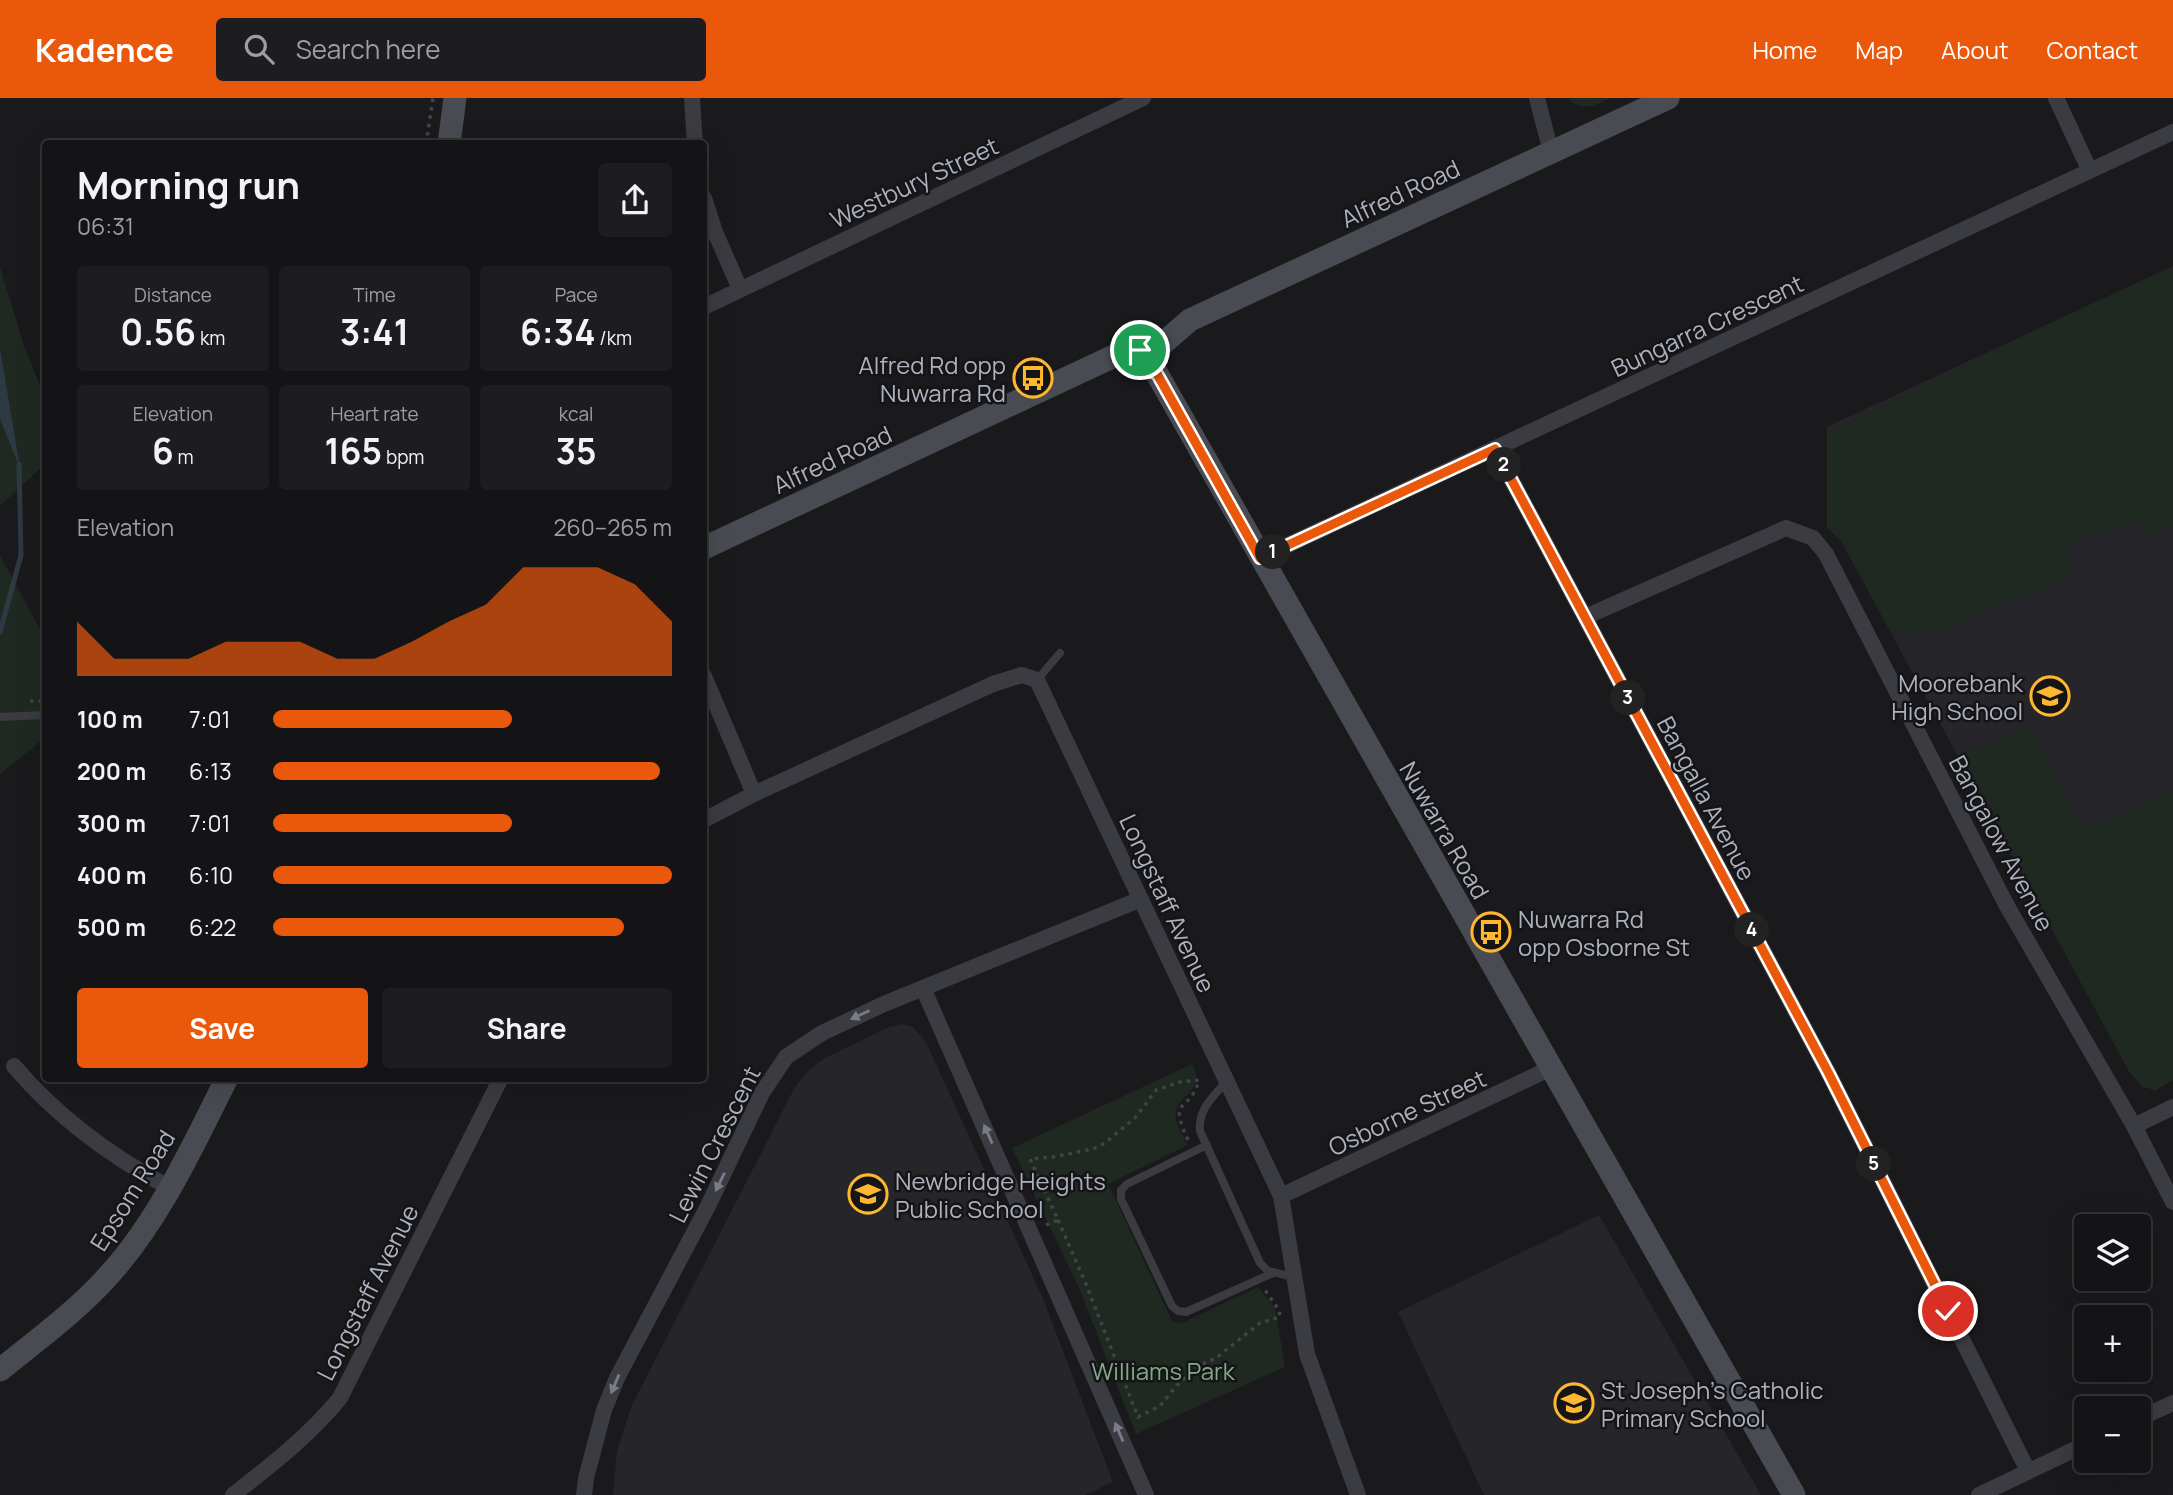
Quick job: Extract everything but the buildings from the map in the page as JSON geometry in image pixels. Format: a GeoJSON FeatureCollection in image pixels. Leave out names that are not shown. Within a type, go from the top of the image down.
{"type":"FeatureCollection","features":[{"type":"Feature","properties":{"kind":"street"},"geometry":{"type":"LineString","coordinates":[[450,140],[455,98]]}},
{"type":"Feature","properties":{"kind":"street"},"geometry":{"type":"LineString","coordinates":[[691,98],[695,140]]}},
{"type":"Feature","properties":{"kind":"street","name":"Westbury Street"},"geometry":{"type":"LineString","coordinates":[[707,306],[1143,98]]}},
{"type":"Feature","properties":{"kind":"street"},"geometry":{"type":"LineString","coordinates":[[1537,98],[1551,152]]}},
{"type":"Feature","properties":{"kind":"street","name":"Alfred Road"},"geometry":{"type":"LineString","coordinates":[[707,547],[1112,357],[1149,350],[1190,320],[1668,98]]}},
{"type":"Feature","properties":{"kind":"street"},"geometry":{"type":"LineString","coordinates":[[2056,98],[2090,171]]}},
{"type":"Feature","properties":{"kind":"street","name":"Bungarra Crescent"},"geometry":{"type":"LineString","coordinates":[[1260,558],[2173,132]]}},
{"type":"Feature","properties":{"kind":"street"},"geometry":{"type":"LineString","coordinates":[[707,207],[740,289]]}},
{"type":"Feature","properties":{"kind":"street","name":"Nuwarra Road"},"geometry":{"type":"LineString","coordinates":[[1149,350],[1138,362],[1143,370],[1156,372],[1794,1495]]}},
{"type":"Feature","properties":{"kind":"street","name":"Bangalla Avenue"},"geometry":{"type":"LineString","coordinates":[[1495,449],[1828,1072],[2028,1471]]}},
{"type":"Feature","properties":{"kind":"street","name":"Bangalow Avenue"},"geometry":{"type":"LineString","coordinates":[[1585,617],[1786,528],[1813,538],[1826,554],[2007,906],[2134,1126],[2173,1202]]}},
{"type":"Feature","properties":{"kind":"street"},"geometry":{"type":"LineString","coordinates":[[707,818],[754,794],[993,684],[1022,675],[1037,680]]}},
{"type":"Feature","properties":{"kind":"street","name":"Longstaff Avenue"},"geometry":{"type":"LineString","coordinates":[[1037,680],[1281,1196],[1307,1354],[1358,1495]]}},
{"type":"Feature","properties":{"kind":"street"},"geometry":{"type":"LineString","coordinates":[[707,683],[754,794]]}},
{"type":"Feature","properties":{"kind":"street","name":"Lewin Crescent"},"geometry":{"type":"LineString","coordinates":[[584,1495],[604,1410],[617,1378],[708,1206],[762,1093],[786,1057],[822,1033],[923,988],[1141,899]]}},
{"type":"Feature","properties":{"kind":"street"},"geometry":{"type":"LineString","coordinates":[[923,988],[1146,1495]]}},
{"type":"Feature","properties":{"kind":"street"},"geometry":{"type":"LineString","coordinates":[[14,1066],[56,1112],[102,1146],[170,1188]]}},
{"type":"Feature","properties":{"kind":"street","name":"Osborne Street"},"geometry":{"type":"LineString","coordinates":[[1281,1196],[1551,1068]]}},
{"type":"Feature","properties":{"kind":"street","name":"Epsom Road"},"geometry":{"type":"LineString","coordinates":[[0,1370],[56,1325],[109,1275],[170,1188],[225,1082]]}},
{"type":"Feature","properties":{"kind":"street","name":"Longstaff Avenue"},"geometry":{"type":"LineString","coordinates":[[233,1495],[319,1424],[340,1398],[499,1082]]}},
{"type":"Feature","properties":{"kind":"street"},"geometry":{"type":"LineString","coordinates":[[2134,1126],[2173,1107]]}},
{"type":"Feature","properties":{"kind":"street"},"geometry":{"type":"LineString","coordinates":[[2151,1413],[2173,1403]]}},
{"type":"Feature","properties":{"kind":"street"},"geometry":{"type":"LineString","coordinates":[[1979,1495],[2074,1450]]}},
{"type":"Feature","properties":{"kind":"lane"},"geometry":{"type":"LineString","coordinates":[[1037,680],[1060,653]]}},
{"type":"Feature","properties":{"kind":"lane"},"geometry":{"type":"LineString","coordinates":[[0,717],[42,715]]}},
{"type":"Feature","properties":{"kind":"lane"},"geometry":{"type":"LineString","coordinates":[[1227,1081],[1205,1107],[1199,1119],[1200,1131],[1260,1263],[1273,1273],[1294,1277]]}},
{"type":"Feature","properties":{"kind":"lane"},"geometry":{"type":"LineString","coordinates":[[1207,1146],[1127,1184],[1121,1190],[1121,1199],[1172,1306],[1178,1311],[1186,1312],[1273,1273]]}},
{"type":"Feature","properties":{"kind":"path"},"geometry":{"type":"LineString","coordinates":[[427,140],[433,98]]}},
{"type":"Feature","properties":{"kind":"path"},"geometry":{"type":"LineString","coordinates":[[1194,1152],[1178,1120],[1179,1111],[1197,1090],[1199,1080],[1163,1086],[1152,1094],[1136,1117],[1105,1143],[1080,1153],[1030,1159],[1086,1284],[1138,1417],[1160,1406],[1177,1385],[1199,1366],[1216,1358],[1261,1324],[1280,1317],[1275,1302],[1257,1280]]}},
{"type":"Feature","properties":{"kind":"path"},"geometry":{"type":"LineString","coordinates":[[1031,1231],[1058,1220]]}},
{"type":"Feature","properties":{"kind":"shaded area","name":"Moorebank High School"},"geometry":{"type":"Polygon","coordinates":[[[2173,266],[2173,1080],[2156,1090],[2143,1087],[2130,1073],[1841,541],[1827,527],[1827,427],[2173,266]]]}},
{"type":"Feature","properties":{"kind":"shaded area"},"geometry":{"type":"Polygon","coordinates":[[[0,349],[20,468],[0,419],[0,349]]]}},
{"type":"Feature","properties":{"kind":"shaded area","name":"Newbridge Heights Public School"},"geometry":{"type":"Polygon","coordinates":[[[902,1024],[913,1027],[926,1042],[1044,1301],[1113,1482],[1085,1495],[613,1495],[617,1451],[631,1407],[795,1087],[811,1068],[825,1058],[889,1027],[902,1024]]]}},
{"type":"Feature","properties":{"kind":"shaded area","name":"St Joseph's Catholic Primary School"},"geometry":{"type":"Polygon","coordinates":[[[1599,1215],[1761,1495],[1484,1495],[1398,1312],[1599,1215]]]}},
{"type":"Feature","properties":{"kind":"green space"},"geometry":{"type":"Polygon","coordinates":[[[1567,98],[1610,98],[1583,106],[1567,98]]]}},
{"type":"Feature","properties":{"kind":"green space"},"geometry":{"type":"Polygon","coordinates":[[[2173,266],[2173,524],[2143,536],[2134,519],[2064,548],[2075,572],[1946,631],[1894,637],[1841,541],[1827,527],[1827,431],[2173,266]]]}},
{"type":"Feature","properties":{"kind":"green space"},"geometry":{"type":"Polygon","coordinates":[[[0,267],[24,346],[42,391],[42,467],[0,506],[0,267]]]}},
{"type":"Feature","properties":{"kind":"green space"},"geometry":{"type":"Polygon","coordinates":[[[0,556],[42,633],[42,742],[0,774],[0,556]]]}},
{"type":"Feature","properties":{"kind":"green space"},"geometry":{"type":"Polygon","coordinates":[[[2027,724],[2086,828],[2169,791],[2173,799],[2173,1080],[2156,1090],[2143,1087],[2130,1073],[1958,756],[2027,724]]]}},
{"type":"Feature","properties":{"kind":"green space","name":"Williams Park"},"geometry":{"type":"Polygon","coordinates":[[[1192,1064],[1196,1082],[1176,1111],[1177,1122],[1188,1145],[1108,1184],[1171,1319],[1177,1323],[1184,1322],[1258,1287],[1275,1307],[1285,1367],[1136,1434],[1079,1288],[1012,1148],[1192,1064]]]}},
{"type":"Feature","properties":{"kind":"waterway"},"geometry":{"type":"LineString","coordinates":[[0,632],[21,555],[19,464]]}},
{"type":"Feature","properties":{"kind":"place","name":"Alfred Rd opp Nuwarra Rd"},"geometry":{"type":"Point","coordinates":[1033,378]}},
{"type":"Feature","properties":{"kind":"place","name":"Moorebank High School"},"geometry":{"type":"Point","coordinates":[2050,696]}},
{"type":"Feature","properties":{"kind":"place","name":"Nuwarra Rd opp Osborne St"},"geometry":{"type":"Point","coordinates":[1491,932]}},
{"type":"Feature","properties":{"kind":"place","name":"Newbridge Heights Public School"},"geometry":{"type":"Point","coordinates":[868,1194]}},
{"type":"Feature","properties":{"kind":"place","name":"St Joseph's Catholic Primary School"},"geometry":{"type":"Point","coordinates":[1574,1403]}},
{"type":"Feature","properties":{"kind":"route"},"geometry":{"type":"LineString","coordinates":[[1140,350],[1137,358],[1140,367],[1147,372],[1156,372],[1260,558],[1495,449],[1828,1072],[1948,1311]]}}]}
